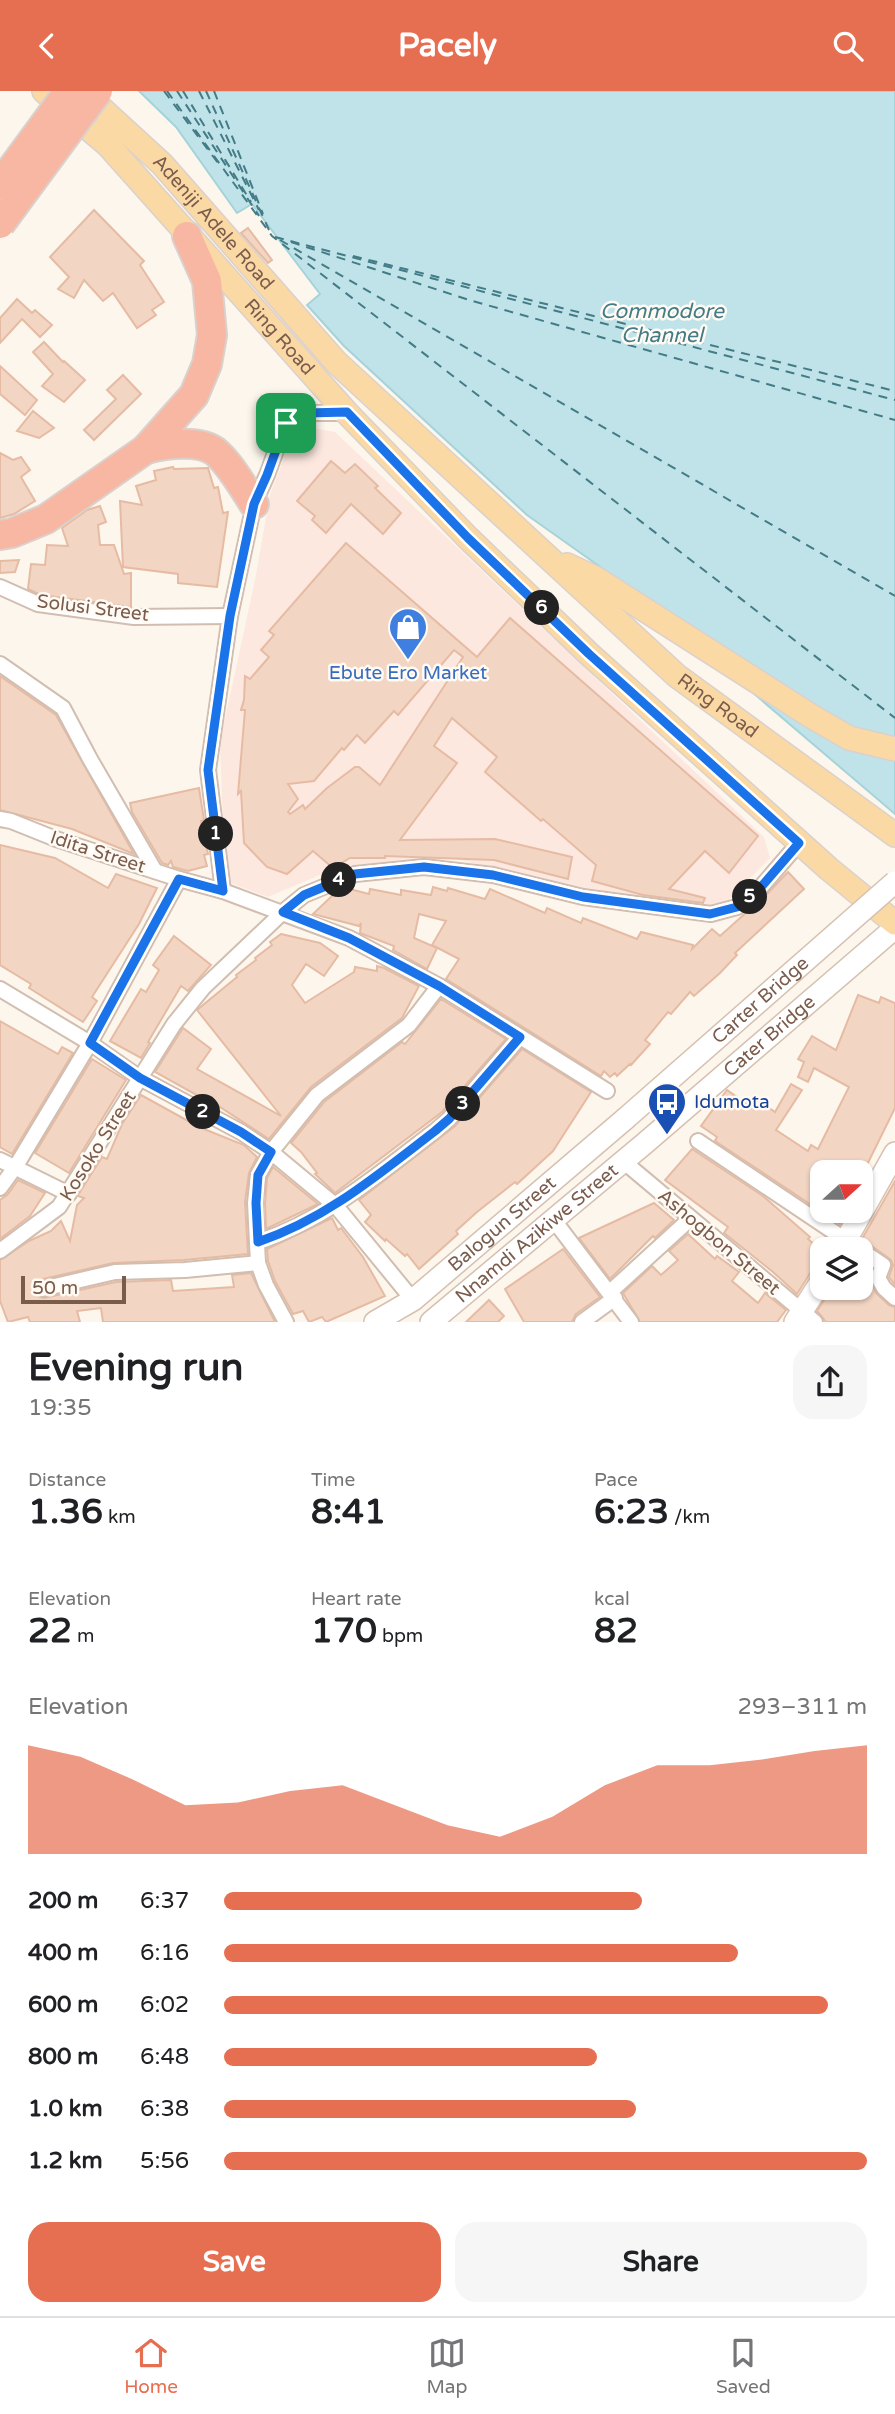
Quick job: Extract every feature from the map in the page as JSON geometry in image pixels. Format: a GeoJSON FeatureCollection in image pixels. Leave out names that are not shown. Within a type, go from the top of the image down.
{"type":"FeatureCollection","features":[{"type":"Feature","properties":{"kind":"highway"},"geometry":{"type":"LineString","coordinates":[[0,185],[69,91]]}},
{"type":"Feature","properties":{"kind":"highway"},"geometry":{"type":"LineString","coordinates":[[0,224],[98,91]]}},
{"type":"Feature","properties":{"kind":"highway"},"geometry":{"type":"LineString","coordinates":[[0,535],[46,519],[146,449],[194,395],[212,334],[207,281],[187,236]]}},
{"type":"Feature","properties":{"kind":"highway"},"geometry":{"type":"LineString","coordinates":[[146,449],[167,444],[193,445],[216,451],[254,504]]}},
{"type":"Feature","properties":{"kind":"main road","name":"Ring Road"},"geometry":{"type":"LineString","coordinates":[[44,91],[108,145],[347,412],[468,538],[589,654],[799,843],[895,925]]}},
{"type":"Feature","properties":{"kind":"main road","name":"Adeniji Adele Road"},"geometry":{"type":"LineString","coordinates":[[82,91],[162,164],[336,362]]}},
{"type":"Feature","properties":{"kind":"main road","name":"Ring Road"},"geometry":{"type":"LineString","coordinates":[[336,362],[677,676],[895,835]]}},
{"type":"Feature","properties":{"kind":"main road"},"geometry":{"type":"LineString","coordinates":[[546,554],[595,578],[849,738],[895,749]]}},
{"type":"Feature","properties":{"kind":"main road","name":"Carter Bridge"},"geometry":{"type":"LineString","coordinates":[[625,1119],[895,882]]}},
{"type":"Feature","properties":{"kind":"main road","name":"Cater Bridge"},"geometry":{"type":"LineString","coordinates":[[644,1144],[895,925]]}},
{"type":"Feature","properties":{"kind":"main road","name":"Balogun Street"},"geometry":{"type":"LineString","coordinates":[[375,1322],[413,1300],[625,1119]]}},
{"type":"Feature","properties":{"kind":"main road","name":"Nnamdi Azikiwe Street"},"geometry":{"type":"LineString","coordinates":[[438,1317],[644,1144]]}},
{"type":"Feature","properties":{"kind":"main road"},"geometry":{"type":"LineString","coordinates":[[848,1237],[895,1153]]}},
{"type":"Feature","properties":{"kind":"main road"},"geometry":{"type":"LineString","coordinates":[[804,1318],[813,1300]]}},
{"type":"Feature","properties":{"kind":"street"},"geometry":{"type":"LineString","coordinates":[[223,891],[208,770],[230,616],[254,504],[286,423],[307,413],[347,412]]}},
{"type":"Feature","properties":{"kind":"street","name":"Solusi Street"},"geometry":{"type":"LineString","coordinates":[[0,587],[38,604],[134,617],[230,616]]}},
{"type":"Feature","properties":{"kind":"street"},"geometry":{"type":"LineString","coordinates":[[0,664],[63,708],[155,871]]}},
{"type":"Feature","properties":{"kind":"street","name":"Idita Street"},"geometry":{"type":"LineString","coordinates":[[0,819],[223,891],[349,938],[439,986],[607,1091]]}},
{"type":"Feature","properties":{"kind":"street","name":"Kosoko Street"},"geometry":{"type":"LineString","coordinates":[[0,1251],[59,1207],[174,1024],[203,988],[304,895],[355,874],[424,867],[493,875],[583,897],[710,914],[737,907],[761,887],[799,843]]}},
{"type":"Feature","properties":{"kind":"street"},"geometry":{"type":"LineString","coordinates":[[0,1188],[90,1043],[179,879]]}},
{"type":"Feature","properties":{"kind":"street"},"geometry":{"type":"LineString","coordinates":[[286,1322],[266,1285],[258,1263],[258,1175],[271,1152],[317,1095],[409,1025],[439,986]]}},
{"type":"Feature","properties":{"kind":"street"},"geometry":{"type":"LineString","coordinates":[[0,989],[90,1043],[140,1078],[241,1132],[271,1152],[336,1206],[413,1300]]}},
{"type":"Feature","properties":{"kind":"street"},"geometry":{"type":"LineString","coordinates":[[258,1242],[286,1233],[336,1206],[449,1119],[520,1037]]}},
{"type":"Feature","properties":{"kind":"street"},"geometry":{"type":"LineString","coordinates":[[698,1141],[833,1237]]}},
{"type":"Feature","properties":{"kind":"street"},"geometry":{"type":"LineString","coordinates":[[0,1160],[69,1194]]}},
{"type":"Feature","properties":{"kind":"street","name":"Ashogbon Street"},"geometry":{"type":"LineString","coordinates":[[623,1161],[804,1318]]}},
{"type":"Feature","properties":{"kind":"street"},"geometry":{"type":"LineString","coordinates":[[553,1219],[631,1322]]}},
{"type":"Feature","properties":{"kind":"street"},"geometry":{"type":"LineString","coordinates":[[582,1322],[690,1219]]}},
{"type":"Feature","properties":{"kind":"street"},"geometry":{"type":"LineString","coordinates":[[873,1260],[883,1265],[878,1277],[884,1288],[895,1298]]}},
{"type":"Feature","properties":{"kind":"street"},"geometry":{"type":"LineString","coordinates":[[42,1289],[115,1272],[185,1271],[258,1263]]}},
{"type":"Feature","properties":{"kind":"shaded area","name":"Ebute Ero Market"},"geometry":{"type":"Polygon","coordinates":[[[312,428],[335,432],[764,837],[770,858],[715,914],[653,912],[556,883],[455,859],[341,866],[268,897],[225,881],[220,742],[255,580],[270,495],[290,441],[312,428]]]}},
{"type":"Feature","properties":{"kind":"water","name":"Commodore Channel"},"geometry":{"type":"Polygon","coordinates":[[[139,91],[895,91],[895,814],[630,588],[527,515],[344,346],[307,305],[320,294],[252,204],[237,213],[176,127],[139,91]]]}},
{"type":"Feature","properties":{"kind":"building"},"geometry":{"type":"Polygon","coordinates":[[[94,210],[144,261],[140,265],[164,302],[152,310],[156,315],[137,328],[113,293],[103,301],[84,280],[74,298],[58,289],[69,277],[50,257],[94,210]]]}},
{"type":"Feature","properties":{"kind":"building"},"geometry":{"type":"Polygon","coordinates":[[[248,228],[272,260],[268,263],[241,233],[248,228]]]}},
{"type":"Feature","properties":{"kind":"building"},"geometry":{"type":"Polygon","coordinates":[[[17,299],[32,313],[35,310],[52,325],[40,337],[22,319],[0,343],[0,318],[17,299]]]}},
{"type":"Feature","properties":{"kind":"building"},"geometry":{"type":"Polygon","coordinates":[[[44,342],[85,380],[64,402],[42,386],[53,374],[33,352],[44,342]]]}},
{"type":"Feature","properties":{"kind":"building"},"geometry":{"type":"Polygon","coordinates":[[[0,366],[37,400],[25,415],[0,394],[0,366]]]}},
{"type":"Feature","properties":{"kind":"building"},"geometry":{"type":"Polygon","coordinates":[[[123,375],[141,394],[94,440],[84,430],[116,399],[107,390],[123,375]]]}},
{"type":"Feature","properties":{"kind":"building"},"geometry":{"type":"Polygon","coordinates":[[[33,411],[54,428],[39,438],[17,431],[33,411]]]}},
{"type":"Feature","properties":{"kind":"building"},"geometry":{"type":"Polygon","coordinates":[[[0,453],[13,460],[21,457],[30,470],[21,477],[35,501],[14,514],[0,518],[0,453]]]}},
{"type":"Feature","properties":{"kind":"building"},"geometry":{"type":"Polygon","coordinates":[[[331,461],[345,473],[355,464],[401,513],[383,534],[351,504],[326,533],[312,520],[315,516],[297,501],[331,461]]]}},
{"type":"Feature","properties":{"kind":"building"},"geometry":{"type":"Polygon","coordinates":[[[173,467],[208,468],[214,488],[218,487],[223,513],[228,512],[217,587],[178,583],[178,574],[123,567],[120,501],[142,505],[136,486],[156,480],[154,471],[173,467]]]}},
{"type":"Feature","properties":{"kind":"building"},"geometry":{"type":"Polygon","coordinates":[[[100,506],[106,522],[98,525],[100,545],[114,545],[124,574],[131,573],[131,607],[41,595],[28,589],[31,564],[45,565],[47,545],[68,546],[62,528],[87,510],[100,506]]]}},
{"type":"Feature","properties":{"kind":"building","name":"Ebute Ero Market"},"geometry":{"type":"Polygon","coordinates":[[[346,543],[477,657],[510,618],[758,836],[729,873],[705,851],[669,889],[705,898],[703,903],[643,895],[592,881],[596,865],[485,772],[497,757],[452,718],[434,746],[457,763],[400,840],[495,839],[572,857],[568,879],[494,860],[385,856],[350,858],[333,868],[313,851],[287,874],[267,867],[244,843],[241,791],[238,794],[245,676],[250,679],[269,657],[261,650],[274,635],[269,631],[346,543]],[[454,650],[398,715],[394,711],[365,743],[357,735],[314,781],[288,784],[298,799],[288,812],[290,814],[303,805],[305,809],[355,767],[359,767],[380,785],[463,657],[454,650]]]}},
{"type":"Feature","properties":{"kind":"building"},"geometry":{"type":"Polygon","coordinates":[[[19,560],[15,572],[0,573],[0,561],[19,560]]]}},
{"type":"Feature","properties":{"kind":"building"},"geometry":{"type":"Polygon","coordinates":[[[0,676],[56,715],[134,854],[72,829],[0,810],[0,676]]]}},
{"type":"Feature","properties":{"kind":"building"},"geometry":{"type":"Polygon","coordinates":[[[199,788],[204,820],[201,821],[208,854],[204,855],[207,866],[188,871],[173,867],[171,861],[168,865],[162,863],[132,812],[130,803],[199,788]]]}},
{"type":"Feature","properties":{"kind":"building"},"geometry":{"type":"Polygon","coordinates":[[[0,845],[55,858],[108,888],[116,874],[157,888],[139,924],[92,997],[97,1001],[83,1022],[29,988],[31,984],[0,965],[0,845]]]}},
{"type":"Feature","properties":{"kind":"building"},"geometry":{"type":"Polygon","coordinates":[[[788,872],[804,889],[735,953],[737,955],[720,973],[694,996],[690,992],[671,1014],[668,1012],[645,1040],[650,1044],[631,1065],[617,1076],[615,1073],[610,1077],[604,1071],[601,1076],[446,979],[459,959],[432,945],[446,921],[419,914],[414,938],[437,948],[427,969],[393,950],[394,946],[360,933],[361,923],[359,926],[313,914],[335,893],[346,888],[369,894],[370,889],[401,895],[401,890],[431,895],[433,887],[447,891],[448,888],[485,899],[490,889],[545,913],[547,908],[581,923],[583,918],[637,939],[641,932],[693,945],[692,949],[712,929],[720,936],[788,872]]]}},
{"type":"Feature","properties":{"kind":"building"},"geometry":{"type":"Polygon","coordinates":[[[281,934],[320,943],[338,956],[324,976],[306,964],[292,985],[305,1003],[354,972],[355,967],[377,971],[377,966],[384,968],[419,986],[402,1018],[311,1087],[269,1139],[203,1096],[202,1098],[155,1072],[183,1028],[211,1049],[197,1069],[281,1116],[197,1010],[256,960],[255,958],[272,945],[270,942],[281,934]]]}},
{"type":"Feature","properties":{"kind":"building"},"geometry":{"type":"Polygon","coordinates":[[[174,936],[211,965],[188,991],[181,986],[141,1058],[110,1041],[141,989],[146,992],[159,970],[153,965],[174,936]]]}},
{"type":"Feature","properties":{"kind":"building"},"geometry":{"type":"Polygon","coordinates":[[[858,995],[879,1003],[881,997],[895,1003],[895,1108],[869,1160],[810,1160],[810,1204],[715,1141],[717,1137],[701,1126],[727,1090],[754,1109],[759,1101],[775,1112],[791,1084],[802,1090],[776,1130],[808,1151],[811,1145],[818,1149],[849,1087],[814,1068],[808,1082],[798,1077],[804,1062],[798,1059],[812,1036],[836,1050],[858,995]]]}},
{"type":"Feature","properties":{"kind":"building"},"geometry":{"type":"Polygon","coordinates":[[[441,999],[506,1039],[442,1112],[335,1193],[315,1174],[317,1173],[301,1152],[291,1143],[324,1102],[402,1042],[405,1044],[441,999]]]}},
{"type":"Feature","properties":{"kind":"building"},"geometry":{"type":"Polygon","coordinates":[[[0,1021],[58,1054],[62,1047],[73,1053],[12,1154],[0,1147],[0,1021]]]}},
{"type":"Feature","properties":{"kind":"building"},"geometry":{"type":"Polygon","coordinates":[[[522,1049],[591,1092],[553,1151],[517,1184],[515,1182],[477,1212],[456,1231],[458,1234],[419,1269],[407,1254],[405,1256],[386,1239],[385,1241],[365,1222],[371,1215],[359,1200],[455,1126],[522,1049]]]}},
{"type":"Feature","properties":{"kind":"building"},"geometry":{"type":"Polygon","coordinates":[[[92,1059],[126,1080],[69,1173],[35,1153],[92,1059]]]}},
{"type":"Feature","properties":{"kind":"building"},"geometry":{"type":"Polygon","coordinates":[[[141,1095],[199,1127],[244,1145],[257,1157],[249,1173],[245,1202],[248,1254],[113,1263],[39,1280],[33,1287],[35,1295],[44,1298],[116,1282],[171,1280],[173,1291],[234,1287],[232,1275],[251,1273],[275,1322],[103,1322],[101,1308],[77,1311],[80,1322],[30,1322],[28,1317],[8,1322],[0,1301],[0,1260],[29,1241],[51,1231],[61,1221],[70,1241],[77,1205],[84,1198],[78,1195],[102,1157],[107,1159],[122,1124],[141,1095]]]}},
{"type":"Feature","properties":{"kind":"building"},"geometry":{"type":"Polygon","coordinates":[[[692,1149],[763,1196],[810,1237],[810,1274],[797,1294],[724,1233],[728,1227],[665,1180],[692,1149]]]}},
{"type":"Feature","properties":{"kind":"building"},"geometry":{"type":"Polygon","coordinates":[[[273,1167],[318,1204],[266,1229],[267,1178],[273,1167]]]}},
{"type":"Feature","properties":{"kind":"building"},"geometry":{"type":"Polygon","coordinates":[[[18,1180],[45,1193],[30,1216],[0,1239],[0,1200],[18,1180]]]}},
{"type":"Feature","properties":{"kind":"building"},"geometry":{"type":"Polygon","coordinates":[[[895,1181],[895,1285],[889,1277],[893,1265],[891,1260],[873,1247],[873,1237],[863,1237],[895,1181]]]}},
{"type":"Feature","properties":{"kind":"building"},"geometry":{"type":"Polygon","coordinates":[[[654,1203],[674,1220],[655,1238],[653,1236],[610,1279],[579,1238],[654,1203]]]}},
{"type":"Feature","properties":{"kind":"building"},"geometry":{"type":"Polygon","coordinates":[[[332,1218],[338,1230],[341,1228],[363,1257],[385,1296],[326,1322],[322,1317],[309,1322],[303,1311],[293,1314],[275,1281],[267,1249],[332,1218]]]}},
{"type":"Feature","properties":{"kind":"building"},"geometry":{"type":"Polygon","coordinates":[[[688,1234],[715,1259],[717,1256],[739,1272],[732,1281],[758,1303],[765,1293],[786,1310],[777,1322],[640,1322],[623,1293],[652,1266],[661,1275],[678,1260],[669,1251],[688,1234]]]}},
{"type":"Feature","properties":{"kind":"building"},"geometry":{"type":"Polygon","coordinates":[[[563,1249],[600,1297],[576,1314],[572,1322],[524,1322],[505,1289],[563,1249]]]}},
{"type":"Feature","properties":{"kind":"building"},"geometry":{"type":"Polygon","coordinates":[[[873,1287],[889,1305],[895,1307],[895,1322],[826,1322],[817,1311],[824,1300],[873,1300],[873,1287]]]}},
{"type":"Feature","properties":{"kind":"building"},"geometry":{"type":"Polygon","coordinates":[[[489,1300],[504,1316],[498,1322],[466,1322],[489,1300]]]}},
{"type":"Feature","properties":{"kind":"ferry route"},"geometry":{"type":"LineString","coordinates":[[164,91],[218,163]]}},
{"type":"Feature","properties":{"kind":"ferry route"},"geometry":{"type":"LineString","coordinates":[[167,91],[272,236],[895,718]]}},
{"type":"Feature","properties":{"kind":"ferry route"},"geometry":{"type":"LineString","coordinates":[[177,91],[259,216]]}},
{"type":"Feature","properties":{"kind":"ferry route"},"geometry":{"type":"LineString","coordinates":[[183,91],[251,202]]}},
{"type":"Feature","properties":{"kind":"ferry route"},"geometry":{"type":"LineString","coordinates":[[199,91],[259,210]]}},
{"type":"Feature","properties":{"kind":"ferry route"},"geometry":{"type":"LineString","coordinates":[[206,91],[269,230]]}},
{"type":"Feature","properties":{"kind":"ferry route"},"geometry":{"type":"LineString","coordinates":[[214,91],[263,214]]}},
{"type":"Feature","properties":{"kind":"ferry route"},"geometry":{"type":"LineString","coordinates":[[275,237],[895,400]]}},
{"type":"Feature","properties":{"kind":"ferry route"},"geometry":{"type":"LineString","coordinates":[[280,240],[895,596]]}},
{"type":"Feature","properties":{"kind":"ferry route"},"geometry":{"type":"LineString","coordinates":[[291,242],[469,300],[895,420]]}},
{"type":"Feature","properties":{"kind":"ferry route"},"geometry":{"type":"LineString","coordinates":[[353,256],[895,391]]}},
{"type":"Feature","properties":{"kind":"place","name":"Ebute Ero Market"},"geometry":{"type":"Point","coordinates":[408,661]}},
{"type":"Feature","properties":{"kind":"place","name":"Idumota"},"geometry":{"type":"Point","coordinates":[667,1136]}},
{"type":"Feature","properties":{"kind":"route"},"geometry":{"type":"LineString","coordinates":[[347,412],[468,538],[589,654],[799,843],[761,887],[737,907],[710,914],[583,897],[493,875],[424,867],[355,874],[304,895],[283,912],[349,938],[439,986],[520,1037],[449,1119],[435,1131],[336,1206],[286,1233],[258,1242],[258,1175],[271,1152],[241,1132],[140,1078],[90,1043],[179,879],[223,891],[208,770],[211,737],[230,616],[254,504],[286,423],[307,413],[347,412]]}}]}
